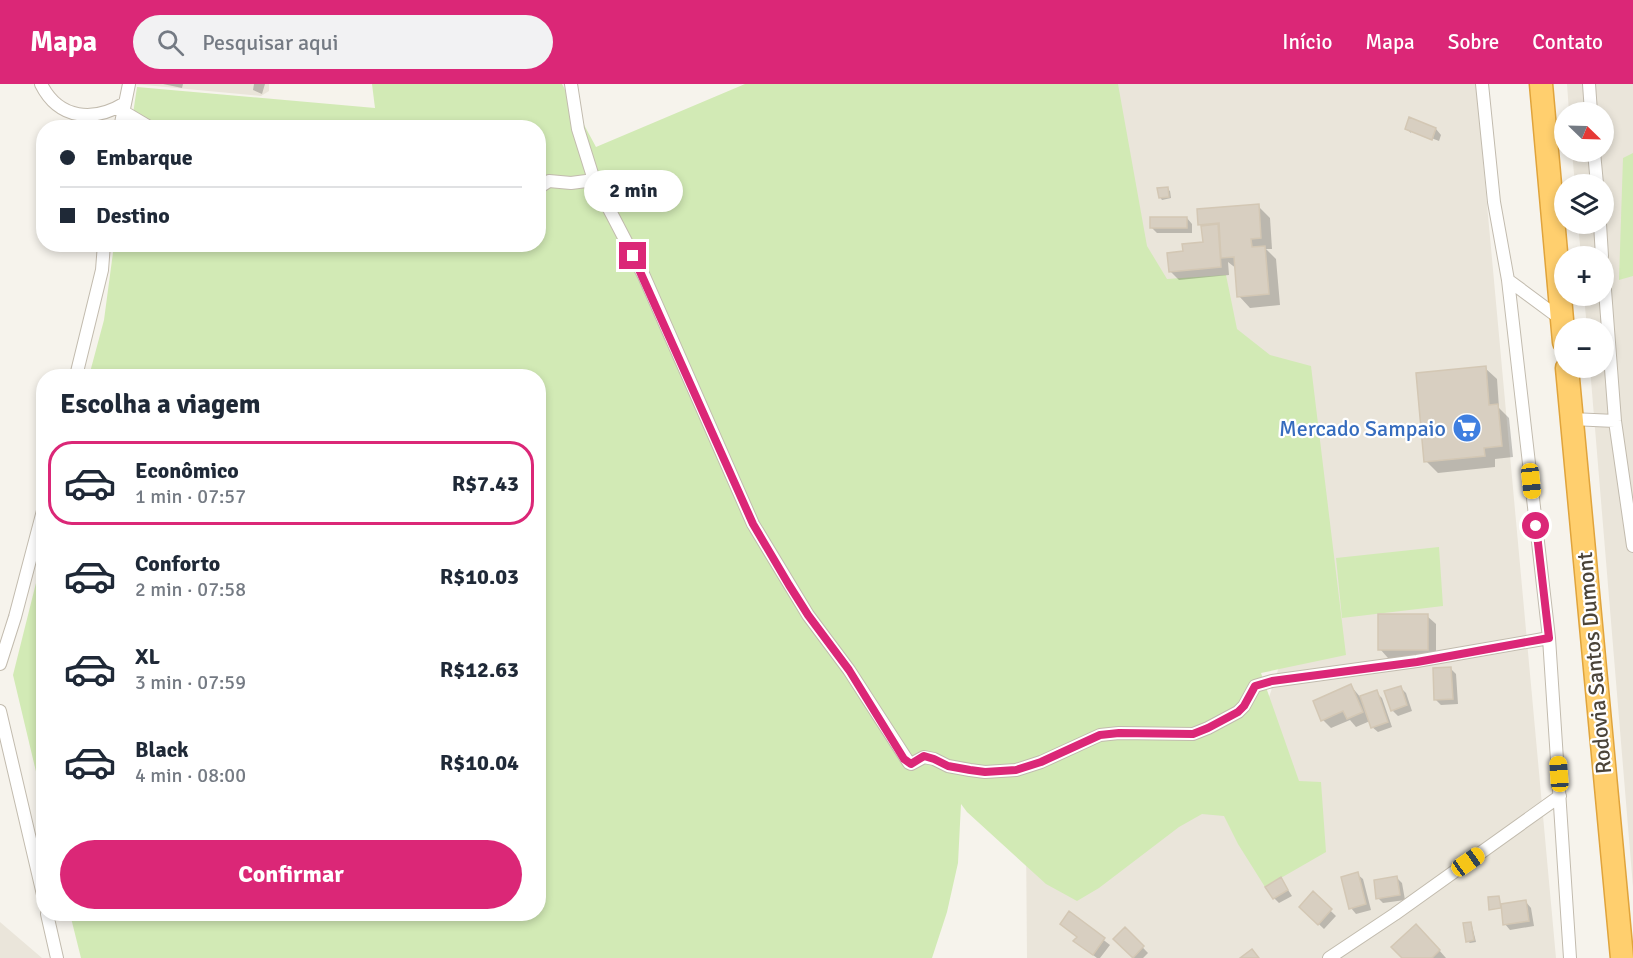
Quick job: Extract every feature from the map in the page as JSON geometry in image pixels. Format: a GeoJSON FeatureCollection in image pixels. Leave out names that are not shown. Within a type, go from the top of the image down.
{"type":"FeatureCollection","features":[{"type":"Feature","properties":{"kind":"highway"},"geometry":{"type":"LineString","coordinates":[[1541,84],[1562,318]]}},
{"type":"Feature","properties":{"kind":"highway","name":"Rodovia Santos Dumont"},"geometry":{"type":"LineString","coordinates":[[1568,378],[1622,958]]}},
{"type":"Feature","properties":{"kind":"street"},"geometry":{"type":"LineString","coordinates":[[41,84],[51,99],[61,108],[72,113],[92,116],[124,107]]}},
{"type":"Feature","properties":{"kind":"street"},"geometry":{"type":"LineString","coordinates":[[122,120],[129,84]]}},
{"type":"Feature","properties":{"kind":"street"},"geometry":{"type":"LineString","coordinates":[[571,84],[578,129],[594,180],[644,276],[753,524],[808,615],[849,670],[909,763],[924,756],[948,766],[970,770],[985,772],[1016,770],[1034,765],[1100,735],[1193,734],[1238,712],[1255,686],[1272,681],[1417,662],[1549,638]]}},
{"type":"Feature","properties":{"kind":"street"},"geometry":{"type":"LineString","coordinates":[[1482,84],[1494,202],[1508,280],[1549,638],[1570,958]]}},
{"type":"Feature","properties":{"kind":"street"},"geometry":{"type":"LineString","coordinates":[[1589,84],[1591,102]]}},
{"type":"Feature","properties":{"kind":"street"},"geometry":{"type":"LineString","coordinates":[[124,107],[141,120]]}},
{"type":"Feature","properties":{"kind":"street"},"geometry":{"type":"LineString","coordinates":[[546,183],[594,180]]}},
{"type":"Feature","properties":{"kind":"street"},"geometry":{"type":"LineString","coordinates":[[78,369],[102,270],[103,252]]}},
{"type":"Feature","properties":{"kind":"street"},"geometry":{"type":"LineString","coordinates":[[1508,280],[1554,323]]}},
{"type":"Feature","properties":{"kind":"street"},"geometry":{"type":"LineString","coordinates":[[1606,306],[1615,421],[1633,546]]}},
{"type":"Feature","properties":{"kind":"street"},"geometry":{"type":"LineString","coordinates":[[1572,419],[1615,421]]}},
{"type":"Feature","properties":{"kind":"street"},"geometry":{"type":"LineString","coordinates":[[0,664],[36,537]]}},
{"type":"Feature","properties":{"kind":"street"},"geometry":{"type":"LineString","coordinates":[[0,711],[36,865]]}},
{"type":"Feature","properties":{"kind":"street"},"geometry":{"type":"LineString","coordinates":[[1329,958],[1395,914],[1560,796]]}},
{"type":"Feature","properties":{"kind":"street"},"geometry":{"type":"LineString","coordinates":[[49,921],[57,958]]}},
{"type":"Feature","properties":{"kind":"shaded area"},"geometry":{"type":"Polygon","coordinates":[[[134,84],[269,84],[269,91],[261,96],[134,84]]]}},
{"type":"Feature","properties":{"kind":"shaded area"},"geometry":{"type":"Polygon","coordinates":[[[1087,84],[1476,84],[1556,958],[1027,958],[1026,837],[1255,740],[1292,627],[1248,526],[1087,84]]]}},
{"type":"Feature","properties":{"kind":"shaded area"},"geometry":{"type":"Polygon","coordinates":[[[1567,84],[1633,84],[1633,887],[1591,378],[1614,378],[1614,318],[1586,318],[1585,306],[1614,306],[1614,246],[1580,246],[1579,234],[1614,234],[1614,174],[1574,174],[1573,162],[1614,162],[1614,102],[1568,102],[1567,84]]]}},
{"type":"Feature","properties":{"kind":"shaded area"},"geometry":{"type":"Polygon","coordinates":[[[0,922],[42,958],[0,958],[0,922]]]}},
{"type":"Feature","properties":{"kind":"green space"},"geometry":{"type":"Polygon","coordinates":[[[372,84],[562,84],[596,147],[745,84],[1118,84],[1147,246],[1167,279],[1226,275],[1237,329],[1270,355],[1311,366],[1346,655],[1261,673],[1299,781],[1321,782],[1326,852],[1265,887],[1238,844],[1224,816],[1202,814],[1179,827],[1099,888],[1077,901],[1046,884],[961,804],[958,863],[947,912],[932,958],[81,958],[72,921],[546,921],[546,369],[91,369],[104,320],[113,252],[546,252],[546,120],[132,120],[137,87],[375,108],[372,84]]]}},
{"type":"Feature","properties":{"kind":"green space"},"geometry":{"type":"Polygon","coordinates":[[[1633,153],[1633,276],[1619,280],[1623,158],[1633,153]]]}},
{"type":"Feature","properties":{"kind":"green space"},"geometry":{"type":"Polygon","coordinates":[[[1439,547],[1443,606],[1342,618],[1336,558],[1439,547]]]}},
{"type":"Feature","properties":{"kind":"green space"},"geometry":{"type":"Polygon","coordinates":[[[36,583],[36,772],[13,675],[36,583]]]}},
{"type":"Feature","properties":{"kind":"building"},"geometry":{"type":"Polygon","coordinates":[[[1409,117],[1436,128],[1432,140],[1405,129],[1409,117]]]}},
{"type":"Feature","properties":{"kind":"building"},"geometry":{"type":"Polygon","coordinates":[[[1168,187],[1169,197],[1159,198],[1157,188],[1168,187]]]}},
{"type":"Feature","properties":{"kind":"building"},"geometry":{"type":"Polygon","coordinates":[[[1259,204],[1261,238],[1251,239],[1252,247],[1265,246],[1269,294],[1237,297],[1234,257],[1221,258],[1219,223],[1198,225],[1197,209],[1259,204]]]}},
{"type":"Feature","properties":{"kind":"building"},"geometry":{"type":"Polygon","coordinates":[[[1150,217],[1187,217],[1187,228],[1150,228],[1150,217]]]}},
{"type":"Feature","properties":{"kind":"building"},"geometry":{"type":"Polygon","coordinates":[[[1218,224],[1221,267],[1169,272],[1167,253],[1183,251],[1182,244],[1203,242],[1201,226],[1218,224]]]}},
{"type":"Feature","properties":{"kind":"building"},"geometry":{"type":"Polygon","coordinates":[[[1486,366],[1489,405],[1498,404],[1502,446],[1484,448],[1485,456],[1424,462],[1416,373],[1486,366]]]}},
{"type":"Feature","properties":{"kind":"building"},"geometry":{"type":"Polygon","coordinates":[[[1378,614],[1428,614],[1428,650],[1378,650],[1378,614]]]}},
{"type":"Feature","properties":{"kind":"building"},"geometry":{"type":"Polygon","coordinates":[[[1451,667],[1453,699],[1434,700],[1433,668],[1451,667]]]}},
{"type":"Feature","properties":{"kind":"building"},"geometry":{"type":"Polygon","coordinates":[[[1351,684],[1363,712],[1347,719],[1343,711],[1321,721],[1313,701],[1351,684]]]}},
{"type":"Feature","properties":{"kind":"building"},"geometry":{"type":"Polygon","coordinates":[[[1401,686],[1407,705],[1391,711],[1384,691],[1401,686]]]}},
{"type":"Feature","properties":{"kind":"building"},"geometry":{"type":"Polygon","coordinates":[[[1377,690],[1388,722],[1371,728],[1360,696],[1377,690]]]}},
{"type":"Feature","properties":{"kind":"building"},"geometry":{"type":"Polygon","coordinates":[[[1358,872],[1366,904],[1349,909],[1341,877],[1358,872]]]}},
{"type":"Feature","properties":{"kind":"building"},"geometry":{"type":"Polygon","coordinates":[[[1397,876],[1400,895],[1376,899],[1374,880],[1397,876]]]}},
{"type":"Feature","properties":{"kind":"building"},"geometry":{"type":"Polygon","coordinates":[[[1281,877],[1288,890],[1273,899],[1265,887],[1281,877]]]}},
{"type":"Feature","properties":{"kind":"building"},"geometry":{"type":"Polygon","coordinates":[[[1313,891],[1332,909],[1318,925],[1299,907],[1313,891]]]}},
{"type":"Feature","properties":{"kind":"building"},"geometry":{"type":"Polygon","coordinates":[[[1499,896],[1501,908],[1489,910],[1488,897],[1499,896]]]}},
{"type":"Feature","properties":{"kind":"building"},"geometry":{"type":"Polygon","coordinates":[[[1526,900],[1529,921],[1503,925],[1501,904],[1526,900]]]}},
{"type":"Feature","properties":{"kind":"building"},"geometry":{"type":"Polygon","coordinates":[[[1069,911],[1105,938],[1093,955],[1073,941],[1077,937],[1060,924],[1069,911]]]}},
{"type":"Feature","properties":{"kind":"building"},"geometry":{"type":"Polygon","coordinates":[[[1471,922],[1474,940],[1466,942],[1463,923],[1471,922]]]}},
{"type":"Feature","properties":{"kind":"building"},"geometry":{"type":"Polygon","coordinates":[[[1416,924],[1440,950],[1432,958],[1402,958],[1391,947],[1416,924]]]}},
{"type":"Feature","properties":{"kind":"building"},"geometry":{"type":"Polygon","coordinates":[[[1125,927],[1144,946],[1133,958],[1113,939],[1125,927]]]}},
{"type":"Feature","properties":{"kind":"building"},"geometry":{"type":"Polygon","coordinates":[[[1252,949],[1259,958],[1240,958],[1252,949]]]}},
{"type":"Feature","properties":{"kind":"place","name":"Mercado Sampaio"},"geometry":{"type":"Point","coordinates":[1467,428]}},
{"type":"Feature","properties":{"kind":"route"},"geometry":{"type":"LineString","coordinates":[[633,256],[644,276],[753,524],[808,615],[849,670],[904,759],[911,764],[924,756],[948,766],[985,772],[1027,768],[1100,735],[1193,734],[1238,712],[1255,686],[1272,681],[1417,662],[1549,638],[1536,526]]}}]}
